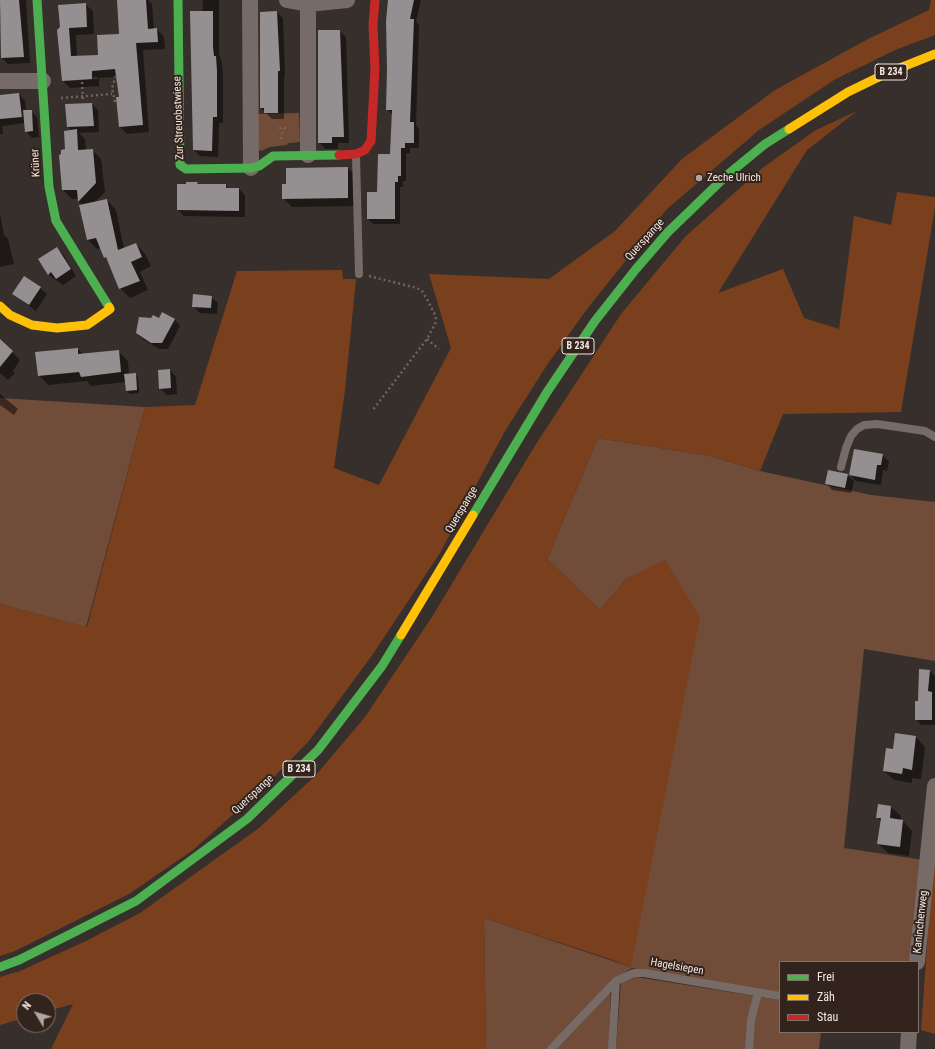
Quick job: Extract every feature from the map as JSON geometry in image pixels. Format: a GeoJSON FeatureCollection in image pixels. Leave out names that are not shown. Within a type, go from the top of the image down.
{"type":"FeatureCollection","features":[{"type":"Feature","properties":{"kind":"main road","name":"Krüner"},"geometry":{"type":"LineString","coordinates":[[0,306],[10,315],[32,325],[57,328],[87,325],[110,309],[56,221],[49,187],[37,0]]}},
{"type":"Feature","properties":{"kind":"main road","name":"Zur Streuobstwiese"},"geometry":{"type":"LineString","coordinates":[[178,0],[177,52],[180,165],[186,169],[251,168],[259,166],[273,156],[356,154]]}},
{"type":"Feature","properties":{"kind":"main road"},"geometry":{"type":"LineString","coordinates":[[356,154],[365,150],[371,141],[373,128],[375,69],[373,24],[375,0]]}},
{"type":"Feature","properties":{"kind":"main road","name":"Querspange"},"geometry":{"type":"LineString","coordinates":[[0,967],[19,960],[136,900],[247,819],[318,750],[382,666],[547,392],[590,327],[636,269],[664,237],[726,176],[765,144],[848,92],[885,74],[935,54]]}},
{"type":"Feature","properties":{"kind":"street"},"geometry":{"type":"LineString","coordinates":[[250,0],[251,168]]}},
{"type":"Feature","properties":{"kind":"street"},"geometry":{"type":"LineString","coordinates":[[287,0],[308,4],[347,0]]}},
{"type":"Feature","properties":{"kind":"street"},"geometry":{"type":"LineString","coordinates":[[308,4],[308,155]]}},
{"type":"Feature","properties":{"kind":"street"},"geometry":{"type":"LineString","coordinates":[[0,81],[43,81]]}},
{"type":"Feature","properties":{"kind":"street","name":"Kaninchenweg"},"geometry":{"type":"LineString","coordinates":[[917,961],[935,786]]}},
{"type":"Feature","properties":{"kind":"street"},"geometry":{"type":"LineString","coordinates":[[908,1049],[909,1033]]}},
{"type":"Feature","properties":{"kind":"lane"},"geometry":{"type":"LineString","coordinates":[[356,154],[359,274]]}},
{"type":"Feature","properties":{"kind":"lane"},"geometry":{"type":"LineString","coordinates":[[841,468],[851,436],[857,429],[864,425],[877,424],[925,431],[935,437]]}},
{"type":"Feature","properties":{"kind":"lane","name":"Hagelsiepen"},"geometry":{"type":"LineString","coordinates":[[551,1049],[616,981],[634,973],[644,973],[779,996]]}},
{"type":"Feature","properties":{"kind":"lane"},"geometry":{"type":"LineString","coordinates":[[612,1049],[616,981]]}},
{"type":"Feature","properties":{"kind":"lane"},"geometry":{"type":"LineString","coordinates":[[749,1049],[751,1020],[758,993]]}},
{"type":"Feature","properties":{"kind":"path"},"geometry":{"type":"LineString","coordinates":[[115,102],[112,94],[116,76]]}},
{"type":"Feature","properties":{"kind":"path"},"geometry":{"type":"LineString","coordinates":[[82,82],[83,102]]}},
{"type":"Feature","properties":{"kind":"path"},"geometry":{"type":"LineString","coordinates":[[44,99],[112,94]]}},
{"type":"Feature","properties":{"kind":"path"},"geometry":{"type":"LineString","coordinates":[[279,128],[289,128]]}},
{"type":"Feature","properties":{"kind":"path"},"geometry":{"type":"LineString","coordinates":[[359,274],[413,287],[422,291],[436,318],[435,324],[427,339],[372,411]]}},
{"type":"Feature","properties":{"kind":"path"},"geometry":{"type":"LineString","coordinates":[[427,339],[439,349]]}},
{"type":"Feature","properties":{"kind":"shaded area"},"geometry":{"type":"Polygon","coordinates":[[[931,0],[935,0],[935,35],[895,50],[834,80],[759,130],[667,209],[587,309],[547,365],[505,431],[440,553],[373,654],[309,741],[264,787],[193,850],[129,894],[15,951],[0,956],[0,604],[87,627],[145,407],[195,405],[237,271],[342,270],[343,279],[356,279],[345,390],[334,468],[379,485],[451,348],[429,274],[549,279],[615,231],[682,159],[775,90],[868,39],[929,10],[931,0]]]}},
{"type":"Feature","properties":{"kind":"shaded area"},"geometry":{"type":"Polygon","coordinates":[[[857,111],[807,150],[718,293],[783,269],[804,318],[839,329],[854,216],[891,225],[897,192],[935,197],[935,207],[901,412],[783,414],[760,471],[710,456],[598,438],[547,559],[600,610],[627,578],[665,560],[700,617],[631,967],[484,918],[486,1049],[51,1049],[73,1004],[56,1009],[56,993],[16,993],[16,1020],[0,1025],[0,977],[20,971],[86,941],[140,913],[259,828],[316,775],[365,717],[432,617],[536,444],[621,314],[685,237],[761,169],[816,130],[857,111]]]}},
{"type":"Feature","properties":{"kind":"shaded area"},"geometry":{"type":"Polygon","coordinates":[[[299,113],[300,142],[270,147],[261,151],[254,148],[257,114],[299,113]]]}},
{"type":"Feature","properties":{"kind":"shaded area"},"geometry":{"type":"Polygon","coordinates":[[[0,398],[145,407],[86,627],[0,604],[0,398]]]}},
{"type":"Feature","properties":{"kind":"shaded area"},"geometry":{"type":"Polygon","coordinates":[[[598,438],[710,456],[760,471],[871,495],[935,502],[935,661],[864,649],[844,848],[923,860],[913,961],[779,961],[779,994],[632,968],[611,981],[609,1049],[486,1049],[484,918],[631,967],[627,578],[600,610],[547,559],[598,438]]]}},
{"type":"Feature","properties":{"kind":"shaded area"},"geometry":{"type":"Polygon","coordinates":[[[935,836],[935,1034],[921,1030],[935,836]]]}},
{"type":"Feature","properties":{"kind":"shaded area"},"geometry":{"type":"Polygon","coordinates":[[[636,977],[779,1000],[779,1033],[821,1033],[819,1049],[616,1049],[621,982],[636,977]]]}},
{"type":"Feature","properties":{"kind":"building"},"geometry":{"type":"Polygon","coordinates":[[[0,0],[19,0],[24,57],[1,58],[0,0]]]}},
{"type":"Feature","properties":{"kind":"building"},"geometry":{"type":"Polygon","coordinates":[[[117,0],[146,0],[148,29],[157,28],[158,42],[136,43],[143,125],[119,127],[116,97],[119,97],[115,69],[92,71],[92,79],[62,81],[57,30],[60,27],[58,5],[86,3],[87,27],[69,28],[71,56],[98,55],[97,35],[119,34],[117,0]]]}},
{"type":"Feature","properties":{"kind":"building"},"geometry":{"type":"Polygon","coordinates":[[[388,0],[414,0],[410,19],[414,19],[410,122],[414,122],[414,143],[405,143],[405,148],[401,148],[401,176],[398,176],[398,182],[395,182],[395,219],[367,219],[367,192],[377,192],[378,154],[390,154],[392,110],[386,110],[386,21],[388,0]]]}},
{"type":"Feature","properties":{"kind":"building"},"geometry":{"type":"Polygon","coordinates":[[[190,11],[213,11],[213,47],[214,56],[216,56],[217,71],[217,117],[213,117],[212,151],[193,150],[190,11]]]}},
{"type":"Feature","properties":{"kind":"building"},"geometry":{"type":"Polygon","coordinates":[[[277,11],[280,71],[278,71],[278,113],[264,113],[264,108],[260,108],[260,12],[277,11]]]}},
{"type":"Feature","properties":{"kind":"building"},"geometry":{"type":"Polygon","coordinates":[[[318,30],[340,30],[344,137],[332,137],[332,143],[318,143],[318,30]]]}},
{"type":"Feature","properties":{"kind":"building"},"geometry":{"type":"Polygon","coordinates":[[[19,93],[22,117],[0,119],[0,95],[19,93]]]}},
{"type":"Feature","properties":{"kind":"building"},"geometry":{"type":"Polygon","coordinates":[[[92,103],[94,126],[67,127],[65,104],[92,103]]]}},
{"type":"Feature","properties":{"kind":"building"},"geometry":{"type":"Polygon","coordinates":[[[23,110],[32,110],[33,131],[25,132],[23,110]]]}},
{"type":"Feature","properties":{"kind":"building"},"geometry":{"type":"Polygon","coordinates":[[[77,129],[78,150],[93,149],[96,183],[78,202],[77,190],[62,190],[59,155],[61,154],[61,150],[65,149],[64,131],[77,129]]]}},
{"type":"Feature","properties":{"kind":"building"},"geometry":{"type":"Polygon","coordinates":[[[348,167],[348,198],[282,199],[282,184],[286,184],[286,168],[348,167]]]}},
{"type":"Feature","properties":{"kind":"building"},"geometry":{"type":"Polygon","coordinates":[[[186,182],[198,182],[197,184],[226,184],[226,188],[239,188],[239,211],[177,210],[177,184],[186,184],[186,182]]]}},
{"type":"Feature","properties":{"kind":"building"},"geometry":{"type":"Polygon","coordinates":[[[107,199],[118,250],[136,243],[142,257],[131,262],[140,281],[119,289],[106,257],[104,258],[96,238],[87,240],[79,205],[107,199]]]}},
{"type":"Feature","properties":{"kind":"building"},"geometry":{"type":"Polygon","coordinates":[[[57,247],[71,269],[56,279],[51,272],[48,275],[38,259],[57,247]]]}},
{"type":"Feature","properties":{"kind":"building"},"geometry":{"type":"Polygon","coordinates":[[[24,276],[41,287],[29,305],[12,294],[24,276]]]}},
{"type":"Feature","properties":{"kind":"building"},"geometry":{"type":"Polygon","coordinates":[[[193,294],[212,296],[211,308],[192,307],[193,294]]]}},
{"type":"Feature","properties":{"kind":"building"},"geometry":{"type":"Polygon","coordinates":[[[162,312],[175,319],[162,343],[151,343],[136,333],[139,317],[151,318],[153,315],[159,318],[162,312]]]}},
{"type":"Feature","properties":{"kind":"building"},"geometry":{"type":"Polygon","coordinates":[[[0,339],[13,351],[0,367],[0,339]]]}},
{"type":"Feature","properties":{"kind":"building"},"geometry":{"type":"Polygon","coordinates":[[[78,348],[78,354],[119,350],[121,372],[81,377],[79,372],[38,376],[35,352],[78,348]]]}},
{"type":"Feature","properties":{"kind":"building"},"geometry":{"type":"Polygon","coordinates":[[[170,369],[171,388],[159,389],[158,370],[170,369]]]}},
{"type":"Feature","properties":{"kind":"building"},"geometry":{"type":"Polygon","coordinates":[[[136,373],[137,390],[126,391],[124,374],[136,373]]]}},
{"type":"Feature","properties":{"kind":"building"},"geometry":{"type":"Polygon","coordinates":[[[854,449],[883,454],[881,465],[877,465],[875,480],[849,475],[854,449]]]}},
{"type":"Feature","properties":{"kind":"building"},"geometry":{"type":"Polygon","coordinates":[[[828,470],[848,474],[845,488],[825,484],[828,470]]]}},
{"type":"Feature","properties":{"kind":"building"},"geometry":{"type":"Polygon","coordinates":[[[919,669],[930,670],[928,691],[932,692],[932,720],[915,720],[915,701],[918,701],[919,669]]]}},
{"type":"Feature","properties":{"kind":"building"},"geometry":{"type":"Polygon","coordinates":[[[895,733],[916,736],[912,770],[903,768],[902,774],[883,771],[886,748],[893,749],[895,733]]]}},
{"type":"Feature","properties":{"kind":"building"},"geometry":{"type":"Polygon","coordinates":[[[878,804],[891,806],[890,818],[903,820],[900,847],[877,844],[881,818],[876,818],[878,804]]]}},
{"type":"Feature","properties":{"kind":"traffic: fast"},"geometry":{"type":"LineString","coordinates":[[37,0],[49,187],[56,221],[109,307]]}},
{"type":"Feature","properties":{"kind":"traffic: fast"},"geometry":{"type":"LineString","coordinates":[[178,0],[180,165],[186,169],[251,168],[259,166],[273,156],[339,155]]}},
{"type":"Feature","properties":{"kind":"traffic: fast"},"geometry":{"type":"LineString","coordinates":[[473,515],[547,392],[595,321],[636,269],[668,232],[726,176],[765,144],[789,129]]}},
{"type":"Feature","properties":{"kind":"traffic: fast"},"geometry":{"type":"LineString","coordinates":[[0,967],[19,960],[136,901],[247,819],[318,750],[382,666],[401,635]]}},
{"type":"Feature","properties":{"kind":"traffic: slow"},"geometry":{"type":"LineString","coordinates":[[789,129],[848,92],[885,74],[935,54]]}},
{"type":"Feature","properties":{"kind":"traffic: slow"},"geometry":{"type":"LineString","coordinates":[[0,306],[10,315],[32,325],[57,328],[87,325],[110,309],[109,307]]}},
{"type":"Feature","properties":{"kind":"traffic: slow"},"geometry":{"type":"LineString","coordinates":[[401,635],[473,515]]}},
{"type":"Feature","properties":{"kind":"traffic: jam"},"geometry":{"type":"LineString","coordinates":[[339,155],[356,154],[365,150],[371,141],[375,69],[373,25],[375,0]]}},
{"type":"Feature","properties":{"kind":"place","name":"Zeche Ulrich"},"geometry":{"type":"Point","coordinates":[699,178]}}]}
